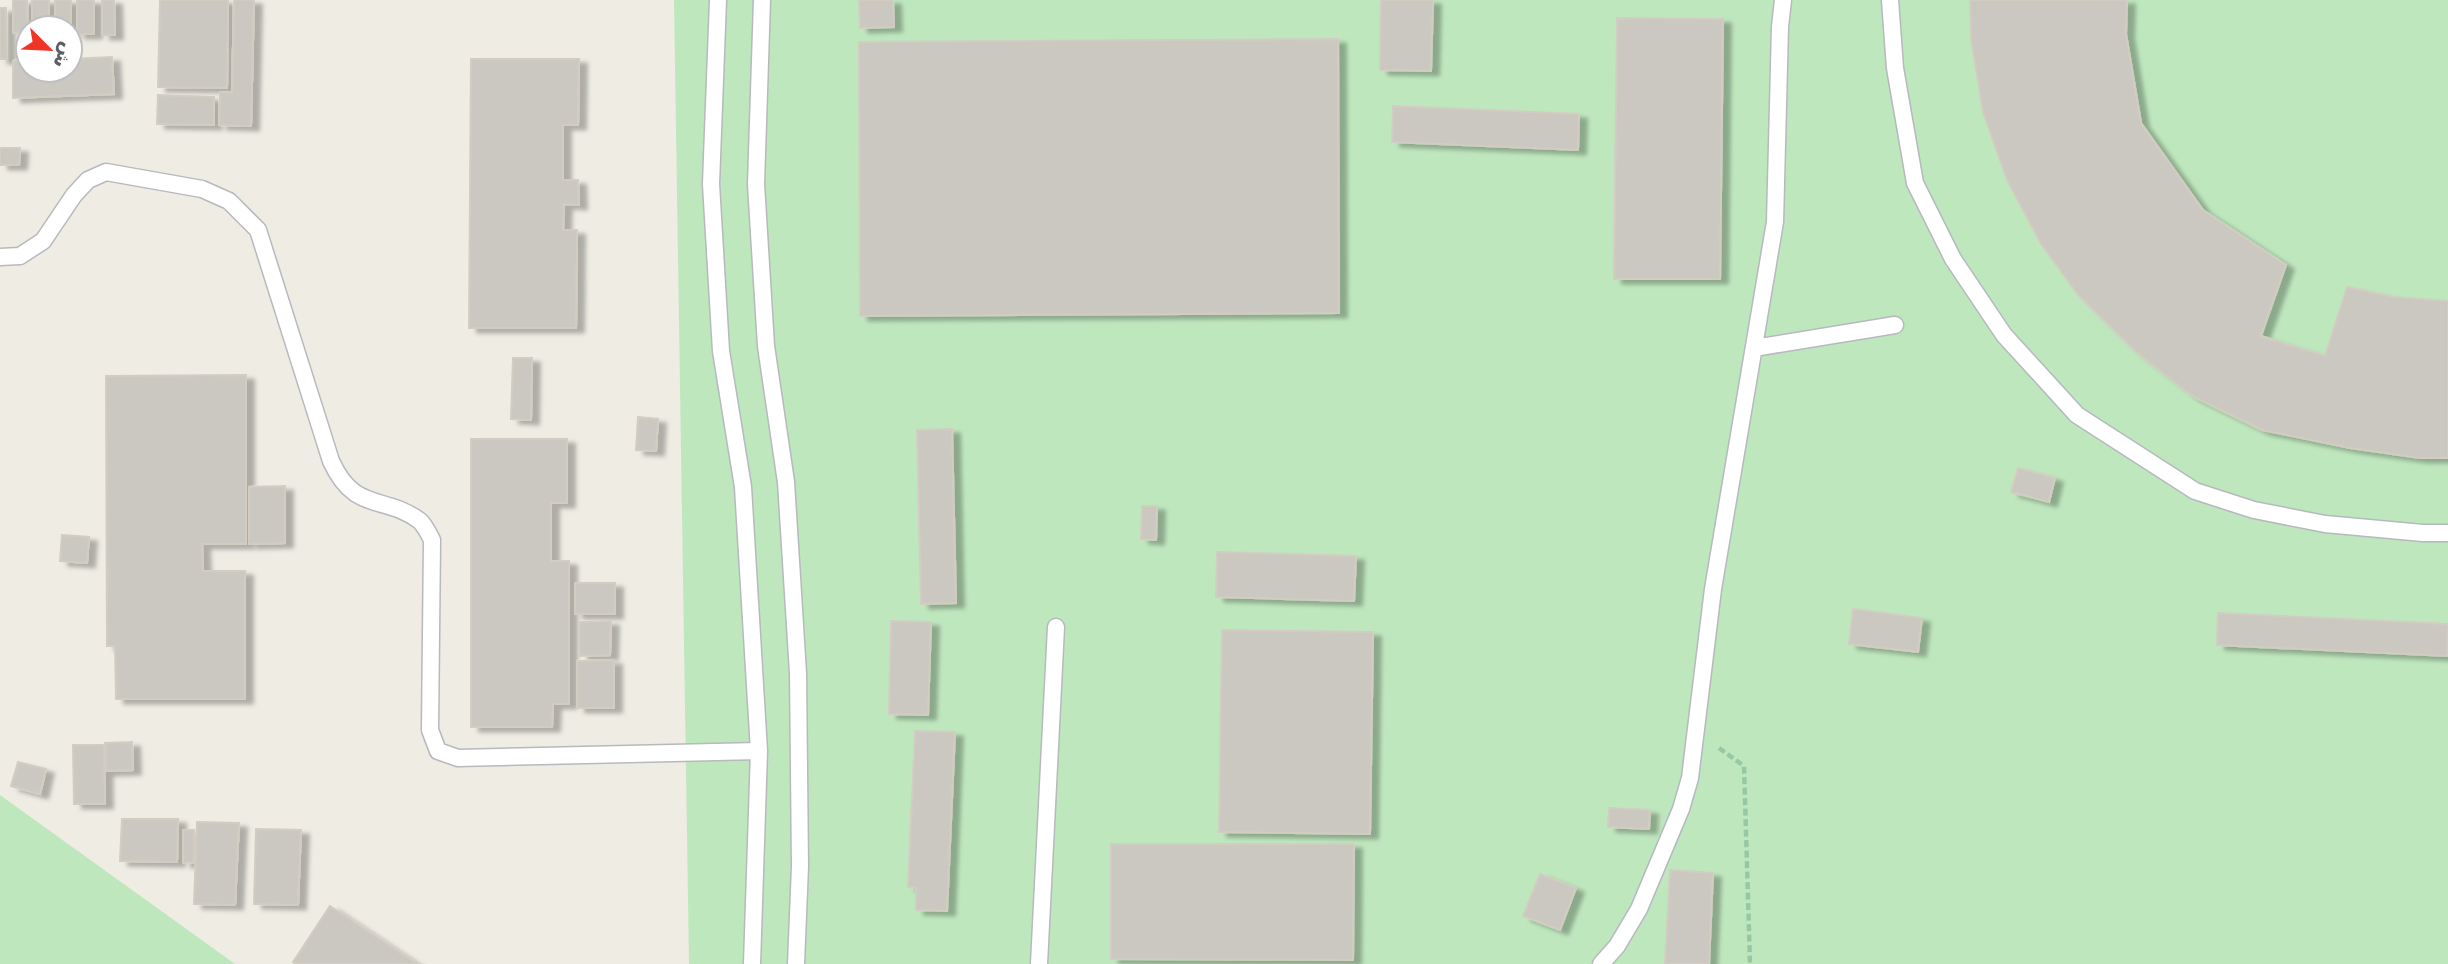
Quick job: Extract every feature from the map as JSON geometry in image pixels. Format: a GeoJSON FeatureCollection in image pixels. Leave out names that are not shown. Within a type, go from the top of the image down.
{"type":"FeatureCollection","features":[{"type":"Feature","properties":{"kind":"lane"},"geometry":{"type":"LineString","coordinates":[[718,0],[711,184],[722,351],[743,487],[759,751],[752,964]]}},
{"type":"Feature","properties":{"kind":"lane"},"geometry":{"type":"LineString","coordinates":[[762,0],[756,184],[766,346],[786,482],[797,659],[800,866],[796,964]]}},
{"type":"Feature","properties":{"kind":"lane"},"geometry":{"type":"LineString","coordinates":[[1777,0],[1780,27]]}},
{"type":"Feature","properties":{"kind":"lane"},"geometry":{"type":"LineString","coordinates":[[1601,964],[1617,946],[1639,909],[1681,809],[1690,778],[1713,589],[1776,222],[1780,27],[1783,0]]}},
{"type":"Feature","properties":{"kind":"lane"},"geometry":{"type":"LineString","coordinates":[[1890,0],[1895,68],[1915,183],[1953,259],[2004,335],[2077,415],[2195,491],[2254,510],[2325,524],[2448,533]]}},
{"type":"Feature","properties":{"kind":"lane"},"geometry":{"type":"LineString","coordinates":[[0,257],[20,256],[43,241],[74,195],[89,180],[106,173],[202,189],[229,201],[258,230],[340,480],[358,496],[422,523],[432,540],[430,730],[438,751],[458,758],[759,751]]}},
{"type":"Feature","properties":{"kind":"lane"},"geometry":{"type":"LineString","coordinates":[[1754,348],[1895,325]]}},
{"type":"Feature","properties":{"kind":"lane"},"geometry":{"type":"LineString","coordinates":[[1039,964],[1056,627]]}},
{"type":"Feature","properties":{"kind":"path"},"geometry":{"type":"LineString","coordinates":[[1696,731],[1744,766],[1751,964]]}},
{"type":"Feature","properties":{"kind":"green space"},"geometry":{"type":"Polygon","coordinates":[[[674,0],[2448,0],[2448,964],[689,964],[674,0]]]}},
{"type":"Feature","properties":{"kind":"green space"},"geometry":{"type":"Polygon","coordinates":[[[0,795],[235,964],[0,964],[0,795]]]}},
{"type":"Feature","properties":{"kind":"building"},"geometry":{"type":"Polygon","coordinates":[[[13,0],[27,0],[27,14],[14,14],[13,33],[13,0]]]}},
{"type":"Feature","properties":{"kind":"building"},"geometry":{"type":"Polygon","coordinates":[[[32,0],[49,0],[49,14],[32,14],[32,0]]]}},
{"type":"Feature","properties":{"kind":"building"},"geometry":{"type":"Polygon","coordinates":[[[55,0],[71,0],[71,14],[55,14],[55,0]]]}},
{"type":"Feature","properties":{"kind":"building"},"geometry":{"type":"Polygon","coordinates":[[[77,0],[94,0],[94,34],[84,34],[84,14],[77,14],[77,0]]]}},
{"type":"Feature","properties":{"kind":"building"},"geometry":{"type":"Polygon","coordinates":[[[102,0],[114,0],[115,35],[102,35],[102,0]]]}},
{"type":"Feature","properties":{"kind":"building"},"geometry":{"type":"Polygon","coordinates":[[[160,0],[228,0],[227,88],[158,87],[160,0]]]}},
{"type":"Feature","properties":{"kind":"building"},"geometry":{"type":"Polygon","coordinates":[[[234,0],[254,0],[251,126],[219,125],[220,92],[232,93],[234,0]]]}},
{"type":"Feature","properties":{"kind":"building"},"geometry":{"type":"Polygon","coordinates":[[[859,0],[893,0],[894,27],[860,28],[859,0]]]}},
{"type":"Feature","properties":{"kind":"building"},"geometry":{"type":"Polygon","coordinates":[[[1381,0],[1433,0],[1431,71],[1380,70],[1381,0]]]}},
{"type":"Feature","properties":{"kind":"building"},"geometry":{"type":"Polygon","coordinates":[[[1970,0],[2127,0],[2126,34],[2141,123],[2203,210],[2286,265],[2261,336],[2325,356],[2347,287],[2394,297],[2448,301],[2448,458],[2420,458],[2350,448],[2262,430],[2192,396],[2135,351],[2079,296],[2041,244],[2007,180],[1983,112],[1971,39],[1970,0]]]}},
{"type":"Feature","properties":{"kind":"building"},"geometry":{"type":"Polygon","coordinates":[[[0,8],[6,8],[7,59],[0,59],[0,8]]]}},
{"type":"Feature","properties":{"kind":"building"},"geometry":{"type":"Polygon","coordinates":[[[1617,18],[1723,19],[1720,279],[1614,279],[1617,18]]]}},
{"type":"Feature","properties":{"kind":"building"},"geometry":{"type":"Polygon","coordinates":[[[1338,39],[1339,313],[860,316],[859,42],[1338,39]]]}},
{"type":"Feature","properties":{"kind":"building"},"geometry":{"type":"Polygon","coordinates":[[[112,57],[114,94],[13,98],[13,61],[14,84],[84,84],[84,58],[112,57]]]}},
{"type":"Feature","properties":{"kind":"building"},"geometry":{"type":"Polygon","coordinates":[[[471,59],[579,59],[578,125],[563,125],[563,180],[578,180],[579,205],[564,204],[563,230],[577,230],[576,328],[469,328],[471,59]]]}},
{"type":"Feature","properties":{"kind":"building"},"geometry":{"type":"Polygon","coordinates":[[[158,95],[214,97],[214,125],[157,124],[158,95]]]}},
{"type":"Feature","properties":{"kind":"building"},"geometry":{"type":"Polygon","coordinates":[[[1393,106],[1579,114],[1578,150],[1392,142],[1393,106]]]}},
{"type":"Feature","properties":{"kind":"building"},"geometry":{"type":"Polygon","coordinates":[[[0,148],[20,148],[19,165],[0,165],[0,148]]]}},
{"type":"Feature","properties":{"kind":"building"},"geometry":{"type":"Polygon","coordinates":[[[513,358],[532,358],[531,420],[511,419],[513,358]]]}},
{"type":"Feature","properties":{"kind":"building"},"geometry":{"type":"Polygon","coordinates":[[[246,375],[246,544],[202,544],[203,571],[245,571],[245,699],[116,699],[115,646],[107,646],[106,376],[246,375]]]}},
{"type":"Feature","properties":{"kind":"building"},"geometry":{"type":"Polygon","coordinates":[[[638,417],[658,419],[656,451],[636,450],[638,417]]]}},
{"type":"Feature","properties":{"kind":"building"},"geometry":{"type":"Polygon","coordinates":[[[952,429],[956,603],[921,604],[917,430],[952,429]]]}},
{"type":"Feature","properties":{"kind":"building"},"geometry":{"type":"Polygon","coordinates":[[[471,439],[567,439],[567,503],[551,503],[551,561],[569,561],[569,704],[553,704],[552,727],[471,727],[471,439]]]}},
{"type":"Feature","properties":{"kind":"building"},"geometry":{"type":"Polygon","coordinates":[[[2018,468],[2055,478],[2049,502],[2011,492],[2018,468]]]}},
{"type":"Feature","properties":{"kind":"building"},"geometry":{"type":"Polygon","coordinates":[[[285,486],[285,543],[249,544],[249,487],[285,486]]]}},
{"type":"Feature","properties":{"kind":"building"},"geometry":{"type":"Polygon","coordinates":[[[1142,506],[1157,506],[1156,540],[1141,539],[1142,506]]]}},
{"type":"Feature","properties":{"kind":"building"},"geometry":{"type":"Polygon","coordinates":[[[62,535],[89,537],[87,563],[60,561],[62,535]]]}},
{"type":"Feature","properties":{"kind":"building"},"geometry":{"type":"Polygon","coordinates":[[[1217,552],[1356,556],[1354,601],[1216,597],[1217,552]]]}},
{"type":"Feature","properties":{"kind":"building"},"geometry":{"type":"Polygon","coordinates":[[[575,583],[615,583],[615,614],[575,614],[575,583]]]}},
{"type":"Feature","properties":{"kind":"building"},"geometry":{"type":"Polygon","coordinates":[[[1853,609],[1922,618],[1918,652],[1849,644],[1853,609]]]}},
{"type":"Feature","properties":{"kind":"building"},"geometry":{"type":"Polygon","coordinates":[[[2218,613],[2448,624],[2447,656],[2217,645],[2218,613]]]}},
{"type":"Feature","properties":{"kind":"building"},"geometry":{"type":"Polygon","coordinates":[[[611,621],[610,655],[580,656],[580,622],[611,621]]]}},
{"type":"Feature","properties":{"kind":"building"},"geometry":{"type":"Polygon","coordinates":[[[891,621],[931,622],[928,715],[889,714],[891,621]]]}},
{"type":"Feature","properties":{"kind":"building"},"geometry":{"type":"Polygon","coordinates":[[[1222,630],[1373,632],[1370,834],[1219,832],[1222,630]]]}},
{"type":"Feature","properties":{"kind":"building"},"geometry":{"type":"Polygon","coordinates":[[[614,660],[614,708],[577,708],[577,661],[614,660]]]}},
{"type":"Feature","properties":{"kind":"building"},"geometry":{"type":"Polygon","coordinates":[[[915,731],[955,732],[947,911],[916,910],[916,888],[908,887],[915,731]]]}},
{"type":"Feature","properties":{"kind":"building"},"geometry":{"type":"Polygon","coordinates":[[[132,742],[133,770],[106,771],[105,743],[132,742]]]}},
{"type":"Feature","properties":{"kind":"building"},"geometry":{"type":"Polygon","coordinates":[[[73,745],[104,745],[105,804],[74,804],[73,745]]]}},
{"type":"Feature","properties":{"kind":"building"},"geometry":{"type":"Polygon","coordinates":[[[18,762],[46,769],[40,794],[11,786],[18,762]]]}},
{"type":"Feature","properties":{"kind":"building"},"geometry":{"type":"Polygon","coordinates":[[[1609,808],[1650,810],[1649,829],[1608,827],[1609,808]]]}},
{"type":"Feature","properties":{"kind":"building"},"geometry":{"type":"Polygon","coordinates":[[[122,819],[178,819],[177,862],[120,861],[122,819]]]}},
{"type":"Feature","properties":{"kind":"building"},"geometry":{"type":"Polygon","coordinates":[[[197,822],[239,823],[235,905],[194,904],[197,822]]]}},
{"type":"Feature","properties":{"kind":"building"},"geometry":{"type":"Polygon","coordinates":[[[256,829],[301,830],[298,905],[254,904],[256,829]]]}},
{"type":"Feature","properties":{"kind":"building"},"geometry":{"type":"Polygon","coordinates":[[[183,830],[194,830],[194,862],[183,863],[183,830]]]}},
{"type":"Feature","properties":{"kind":"building"},"geometry":{"type":"Polygon","coordinates":[[[1111,844],[1354,844],[1353,960],[1111,959],[1111,844]]]}},
{"type":"Feature","properties":{"kind":"building"},"geometry":{"type":"Polygon","coordinates":[[[1670,870],[1713,873],[1709,964],[1665,964],[1670,870]]]}},
{"type":"Feature","properties":{"kind":"building"},"geometry":{"type":"Polygon","coordinates":[[[1540,874],[1576,888],[1560,930],[1523,916],[1540,874]]]}},
{"type":"Feature","properties":{"kind":"building"},"geometry":{"type":"Polygon","coordinates":[[[330,906],[417,964],[293,962],[330,906]]]}}]}
